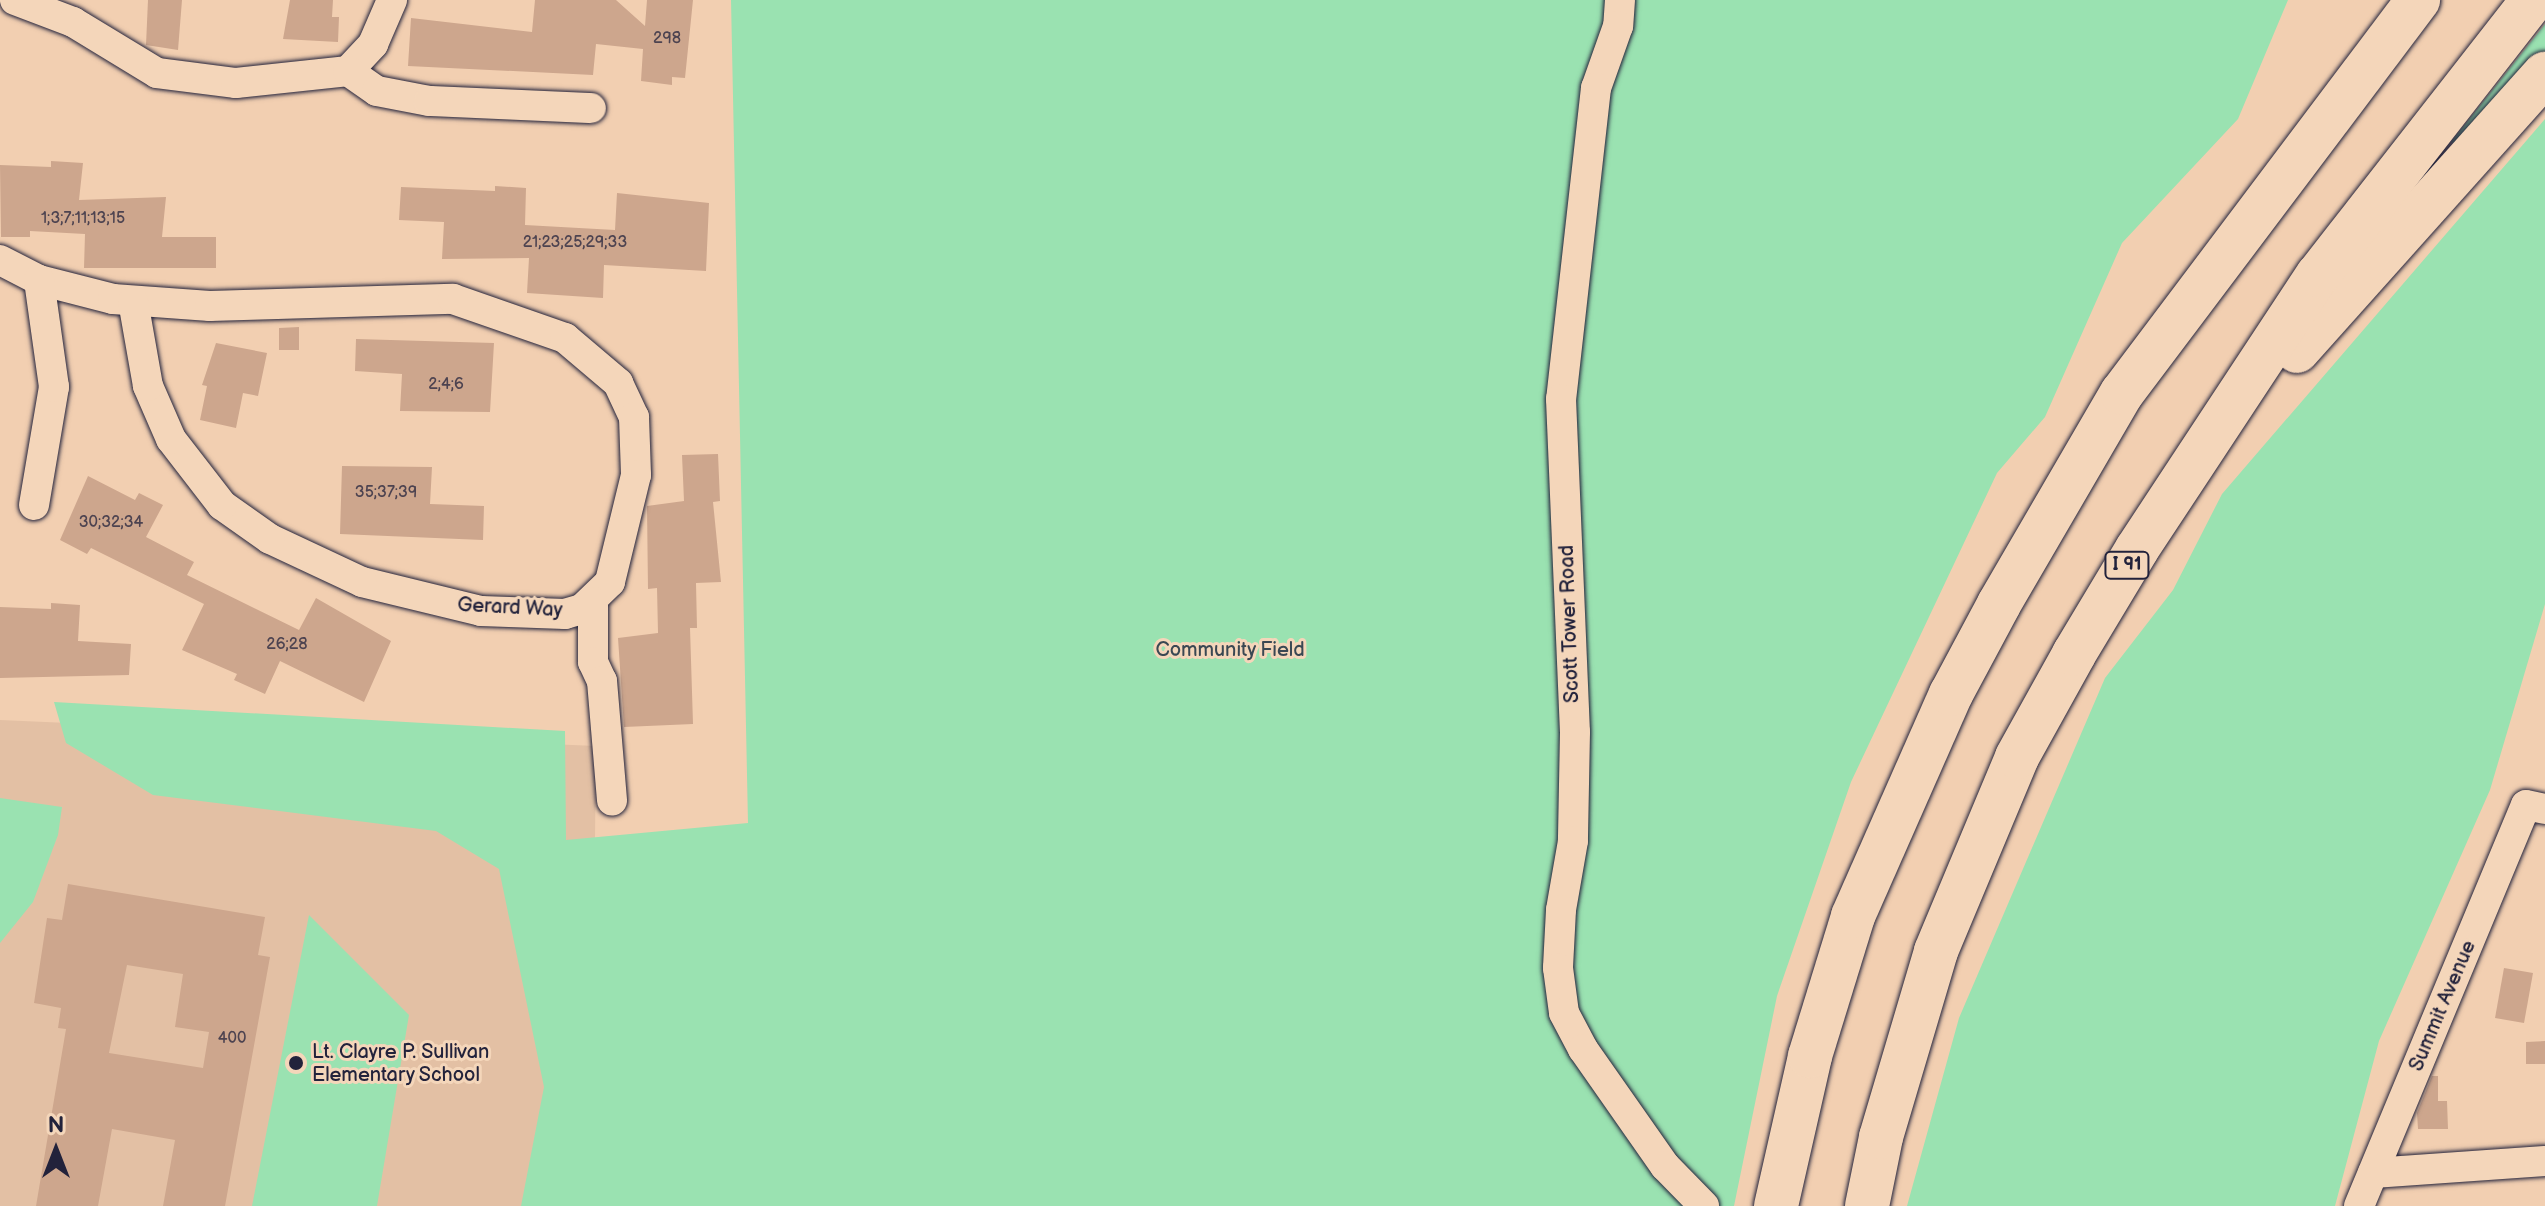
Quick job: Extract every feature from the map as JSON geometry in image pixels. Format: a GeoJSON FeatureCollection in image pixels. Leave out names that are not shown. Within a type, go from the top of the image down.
{"type":"FeatureCollection","features":[{"type":"Feature","properties":{"kind":"highway"},"geometry":{"type":"LineString","coordinates":[[1776,1206],[1810,1056],[1853,916],[1951,694],[2122,393],[2418,0]]}},
{"type":"Feature","properties":{"kind":"highway","name":"I 91"},"geometry":{"type":"LineString","coordinates":[[1867,1206],[1881,1137],[1936,951],[2017,757],[2137,549],[2318,275],[2533,0]]}},
{"type":"Feature","properties":{"kind":"highway"},"geometry":{"type":"LineString","coordinates":[[2137,549],[2351,286],[2545,74]]}},
{"type":"Feature","properties":{"kind":"street"},"geometry":{"type":"LineString","coordinates":[[15,0],[73,22],[143,66],[173,77],[267,82],[348,71],[373,44],[392,0]]}},
{"type":"Feature","properties":{"kind":"street","name":"Scott Tower Road"},"geometry":{"type":"LineString","coordinates":[[1620,0],[1618,26],[1596,88],[1561,399],[1575,732],[1573,841],[1561,910],[1558,968],[1564,1013],[1583,1049],[1665,1166],[1704,1206]]}},
{"type":"Feature","properties":{"kind":"street"},"geometry":{"type":"LineString","coordinates":[[348,71],[377,91],[429,101],[591,108]]}},
{"type":"Feature","properties":{"kind":"street","name":"Gerard Way"},"geometry":{"type":"LineString","coordinates":[[0,260],[39,280],[133,301],[210,306],[453,299],[516,317],[576,345],[618,383],[634,417],[636,475],[618,565],[593,602],[565,614],[438,603],[328,569],[245,523],[203,485],[171,439],[145,372],[133,301]]}},
{"type":"Feature","properties":{"kind":"street"},"geometry":{"type":"LineString","coordinates":[[34,505],[54,378],[39,280]]}},
{"type":"Feature","properties":{"kind":"street"},"geometry":{"type":"LineString","coordinates":[[593,602],[593,662],[602,681],[612,801]]}},
{"type":"Feature","properties":{"kind":"street","name":"Summit Avenue"},"geometry":{"type":"LineString","coordinates":[[2359,1206],[2535,807]]}},
{"type":"Feature","properties":{"kind":"street"},"geometry":{"type":"LineString","coordinates":[[2373,1173],[2545,1161]]}},
{"type":"Feature","properties":{"kind":"shaded area","name":"Lt. Clayre P. Sullivan Elementary School"},"geometry":{"type":"Polygon","coordinates":[[[0,720],[596,746],[591,1206],[0,1206],[0,720]]]}},
{"type":"Feature","properties":{"kind":"green space","name":"Community Field"},"geometry":{"type":"Polygon","coordinates":[[[731,0],[2288,0],[2238,119],[2122,243],[2045,417],[1997,473],[1851,782],[1777,996],[1734,1206],[521,1206],[544,1087],[499,869],[436,831],[153,795],[66,743],[54,702],[565,731],[566,840],[748,823],[731,0]]]}},
{"type":"Feature","properties":{"kind":"green space"},"geometry":{"type":"Polygon","coordinates":[[[2545,24],[2545,55],[2458,146],[2451,142],[2545,24]]]}},
{"type":"Feature","properties":{"kind":"green space"},"geometry":{"type":"Polygon","coordinates":[[[2545,119],[2545,604],[2490,790],[2379,1041],[2335,1206],[1907,1206],[1959,1018],[2105,678],[2173,590],[2222,494],[2545,119]]]}},
{"type":"Feature","properties":{"kind":"green space"},"geometry":{"type":"Polygon","coordinates":[[[0,798],[62,807],[58,835],[33,902],[0,943],[0,798]]]}},
{"type":"Feature","properties":{"kind":"green space"},"geometry":{"type":"Polygon","coordinates":[[[309,915],[409,1015],[377,1206],[252,1206],[309,915]]]}},
{"type":"Feature","properties":{"kind":"building"},"geometry":{"type":"Polygon","coordinates":[[[148,0],[182,0],[178,50],[146,45],[148,0]]]}},
{"type":"Feature","properties":{"kind":"building"},"geometry":{"type":"Polygon","coordinates":[[[290,0],[333,0],[332,17],[339,17],[338,42],[283,39],[290,0]]]}},
{"type":"Feature","properties":{"kind":"building"},"geometry":{"type":"Polygon","coordinates":[[[535,0],[616,0],[645,26],[647,0],[693,0],[685,78],[672,77],[672,85],[641,81],[643,49],[596,44],[593,75],[408,66],[411,18],[532,32],[535,0]]]}},
{"type":"Feature","properties":{"kind":"building"},"geometry":{"type":"Polygon","coordinates":[[[51,161],[83,163],[79,200],[166,197],[162,237],[216,237],[216,268],[84,268],[85,234],[30,231],[30,237],[1,237],[0,165],[51,167],[51,161]]]}},
{"type":"Feature","properties":{"kind":"building"},"geometry":{"type":"Polygon","coordinates":[[[495,186],[526,188],[525,225],[615,230],[617,193],[709,203],[706,271],[604,265],[603,298],[527,293],[529,258],[442,259],[444,222],[399,220],[401,187],[495,191],[495,186]]]}},
{"type":"Feature","properties":{"kind":"building"},"geometry":{"type":"Polygon","coordinates":[[[299,327],[299,350],[279,350],[279,328],[299,327]]]}},
{"type":"Feature","properties":{"kind":"building"},"geometry":{"type":"Polygon","coordinates":[[[356,339],[494,343],[490,412],[400,411],[402,374],[355,371],[356,339]]]}},
{"type":"Feature","properties":{"kind":"building"},"geometry":{"type":"Polygon","coordinates":[[[216,343],[267,353],[258,396],[243,393],[236,428],[200,420],[207,386],[202,385],[216,343]]]}},
{"type":"Feature","properties":{"kind":"building"},"geometry":{"type":"Polygon","coordinates":[[[718,454],[720,501],[713,502],[721,582],[696,583],[697,628],[690,628],[693,724],[624,727],[618,638],[658,633],[657,588],[648,589],[647,506],[684,501],[682,455],[718,454]]]}},
{"type":"Feature","properties":{"kind":"building"},"geometry":{"type":"Polygon","coordinates":[[[342,466],[432,467],[430,504],[484,506],[483,540],[340,534],[342,466]]]}},
{"type":"Feature","properties":{"kind":"building"},"geometry":{"type":"Polygon","coordinates":[[[88,476],[135,500],[139,493],[163,505],[146,537],[194,562],[187,575],[299,630],[316,598],[391,641],[364,702],[280,661],[265,694],[234,680],[237,674],[182,650],[204,604],[91,548],[87,554],[60,540],[88,476]]]}},
{"type":"Feature","properties":{"kind":"building"},"geometry":{"type":"Polygon","coordinates":[[[51,603],[80,605],[78,641],[131,644],[129,675],[0,678],[0,607],[51,609],[51,603]]]}},
{"type":"Feature","properties":{"kind":"building"},"geometry":{"type":"Polygon","coordinates":[[[68,884],[265,917],[258,955],[270,957],[225,1206],[163,1206],[175,1140],[112,1129],[98,1206],[36,1206],[66,1029],[58,1028],[61,1008],[34,1003],[47,918],[62,920],[68,884]],[[127,965],[109,1053],[203,1068],[209,1032],[175,1027],[183,974],[127,965]]]}},
{"type":"Feature","properties":{"kind":"building"},"geometry":{"type":"Polygon","coordinates":[[[2504,968],[2533,973],[2524,1023],[2495,1018],[2504,968]]]}},
{"type":"Feature","properties":{"kind":"building"},"geometry":{"type":"Polygon","coordinates":[[[2545,1041],[2545,1064],[2526,1064],[2526,1042],[2545,1041]]]}},
{"type":"Feature","properties":{"kind":"building"},"geometry":{"type":"Polygon","coordinates":[[[2432,1076],[2438,1076],[2438,1101],[2447,1101],[2448,1129],[2418,1129],[2417,1113],[2432,1076]]]}},
{"type":"Feature","properties":{"kind":"place","name":"Lt. Clayre P. Sullivan Elementary School"},"geometry":{"type":"Point","coordinates":[296,1063]}}]}
